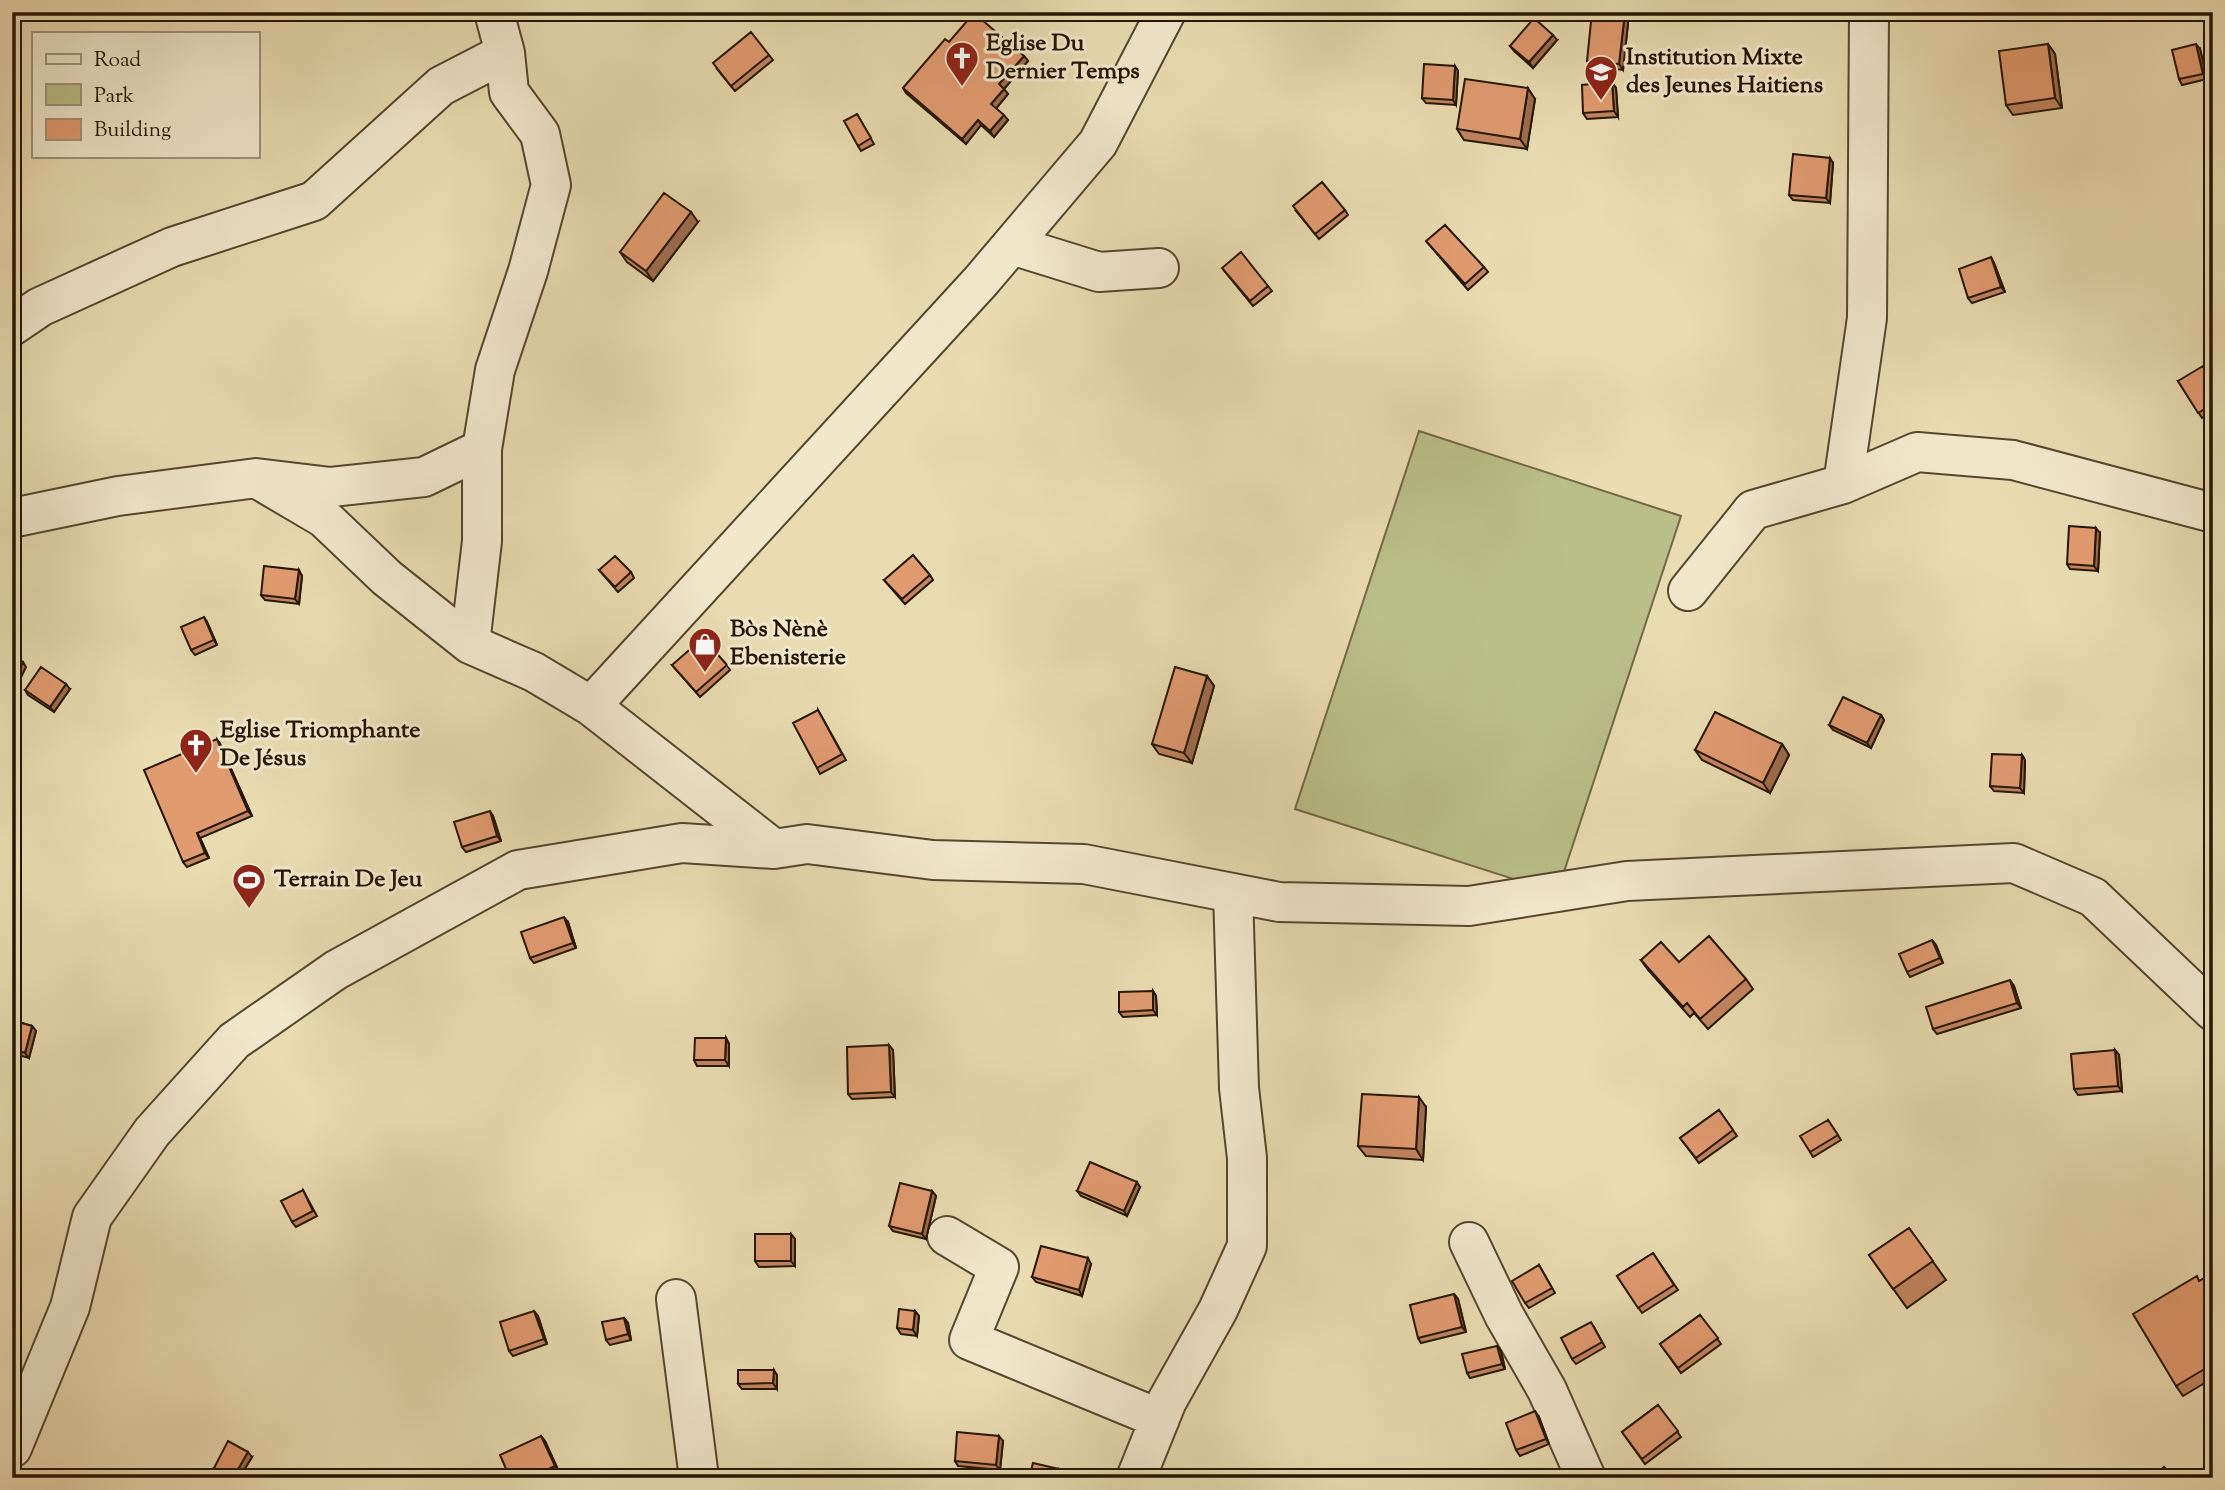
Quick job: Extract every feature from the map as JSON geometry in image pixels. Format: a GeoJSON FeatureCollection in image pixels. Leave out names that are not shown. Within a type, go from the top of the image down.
{"type":"FeatureCollection","features":[{"type":"Feature","properties":{"kind":"street"},"geometry":{"type":"LineString","coordinates":[[470,644],[482,541],[482,449],[495,370],[528,271],[551,185],[540,134],[509,92],[505,53],[494,12]]}},
{"type":"Feature","properties":{"kind":"street"},"geometry":{"type":"LineString","coordinates":[[591,706],[963,302],[1098,144],[1166,12]]}},
{"type":"Feature","properties":{"kind":"street"},"geometry":{"type":"LineString","coordinates":[[1843,484],[1867,318],[1869,12]]}},
{"type":"Feature","properties":{"kind":"street"},"geometry":{"type":"LineString","coordinates":[[12,326],[40,307],[172,247],[314,201],[441,86],[505,53]]}},
{"type":"Feature","properties":{"kind":"street"},"geometry":{"type":"LineString","coordinates":[[1012,245],[1099,272],[1159,268]]}},
{"type":"Feature","properties":{"kind":"street"},"geometry":{"type":"LineString","coordinates":[[12,518],[118,496],[256,478],[331,486],[424,477],[482,449]]}},
{"type":"Feature","properties":{"kind":"street"},"geometry":{"type":"LineString","coordinates":[[1689,591],[1753,510],[1843,484],[1917,452],[2013,460],[2213,513]]}},
{"type":"Feature","properties":{"kind":"street"},"geometry":{"type":"LineString","coordinates":[[256,478],[324,518],[387,578],[470,644],[534,672],[591,706],[774,849]]}},
{"type":"Feature","properties":{"kind":"street"},"geometry":{"type":"LineString","coordinates":[[12,1448],[70,1307],[92,1217],[152,1132],[234,1041],[336,970],[517,870],[682,843],[774,849],[807,844],[933,860],[1084,864],[1279,902],[1469,906],[1627,881],[2014,863],[2093,897],[2213,1012]]}},
{"type":"Feature","properties":{"kind":"street"},"geometry":{"type":"LineString","coordinates":[[1136,1478],[1167,1401],[1218,1310],[1247,1246],[1247,1158],[1239,1088],[1233,893]]}},
{"type":"Feature","properties":{"kind":"street"},"geometry":{"type":"LineString","coordinates":[[947,1236],[999,1267],[969,1340],[1160,1419]]}},
{"type":"Feature","properties":{"kind":"street"},"geometry":{"type":"LineString","coordinates":[[1469,1242],[1504,1315],[1548,1390],[1586,1478]]}},
{"type":"Feature","properties":{"kind":"street"},"geometry":{"type":"LineString","coordinates":[[676,1299],[699,1478]]}},
{"type":"Feature","properties":{"kind":"green space"},"geometry":{"type":"Polygon","coordinates":[[[1419,431],[1681,516],[1557,893],[1295,809],[1419,431]]]}},
{"type":"Feature","properties":{"kind":"building"},"geometry":{"type":"Polygon","coordinates":[[[1592,12],[1625,12],[1619,64],[1587,61],[1592,12]]]}},
{"type":"Feature","properties":{"kind":"building"},"geometry":{"type":"Polygon","coordinates":[[[974,13],[1024,56],[999,84],[1004,89],[991,104],[1004,115],[990,131],[978,120],[962,139],[903,88],[945,39],[949,42],[974,13]]]}},
{"type":"Feature","properties":{"kind":"building"},"geometry":{"type":"Polygon","coordinates":[[[1534,18],[1553,35],[1529,62],[1510,46],[1534,18]]]}},
{"type":"Feature","properties":{"kind":"building"},"geometry":{"type":"Polygon","coordinates":[[[751,32],[769,55],[731,86],[713,63],[751,32]]]}},
{"type":"Feature","properties":{"kind":"building"},"geometry":{"type":"Polygon","coordinates":[[[2048,44],[2055,98],[2006,105],[1999,51],[2048,44]]]}},
{"type":"Feature","properties":{"kind":"building"},"geometry":{"type":"Polygon","coordinates":[[[2196,44],[2203,74],[2179,79],[2172,50],[2196,44]]]}},
{"type":"Feature","properties":{"kind":"building"},"geometry":{"type":"Polygon","coordinates":[[[1424,64],[1455,66],[1453,100],[1422,98],[1424,64]]]}},
{"type":"Feature","properties":{"kind":"building"},"geometry":{"type":"Polygon","coordinates":[[[1465,79],[1528,88],[1520,139],[1457,129],[1465,79]]]}},
{"type":"Feature","properties":{"kind":"building"},"geometry":{"type":"Polygon","coordinates":[[[1612,82],[1614,111],[1583,113],[1582,85],[1612,82]]]}},
{"type":"Feature","properties":{"kind":"building"},"geometry":{"type":"Polygon","coordinates":[[[857,114],[871,138],[858,146],[844,121],[857,114]]]}},
{"type":"Feature","properties":{"kind":"building"},"geometry":{"type":"Polygon","coordinates":[[[1793,154],[1830,158],[1826,198],[1789,195],[1793,154]]]}},
{"type":"Feature","properties":{"kind":"building"},"geometry":{"type":"Polygon","coordinates":[[[1322,182],[1345,210],[1315,234],[1293,206],[1322,182]]]}},
{"type":"Feature","properties":{"kind":"building"},"geometry":{"type":"Polygon","coordinates":[[[664,193],[691,212],[646,271],[620,252],[664,193]]]}},
{"type":"Feature","properties":{"kind":"building"},"geometry":{"type":"Polygon","coordinates":[[[1445,225],[1484,267],[1465,284],[1426,241],[1445,225]]]}},
{"type":"Feature","properties":{"kind":"building"},"geometry":{"type":"Polygon","coordinates":[[[1241,252],[1268,286],[1250,301],[1222,268],[1241,252]]]}},
{"type":"Feature","properties":{"kind":"building"},"geometry":{"type":"Polygon","coordinates":[[[1991,257],[2001,287],[1968,298],[1959,269],[1991,257]]]}},
{"type":"Feature","properties":{"kind":"building"},"geometry":{"type":"Polygon","coordinates":[[[2203,366],[2213,381],[2213,404],[2198,413],[2178,381],[2203,366]]]}},
{"type":"Feature","properties":{"kind":"building"},"geometry":{"type":"Polygon","coordinates":[[[2069,526],[2096,528],[2094,566],[2067,564],[2069,526]]]}},
{"type":"Feature","properties":{"kind":"building"},"geometry":{"type":"Polygon","coordinates":[[[913,555],[930,575],[902,599],[884,580],[913,555]]]}},
{"type":"Feature","properties":{"kind":"building"},"geometry":{"type":"Polygon","coordinates":[[[615,556],[631,572],[615,587],[599,570],[615,556]]]}},
{"type":"Feature","properties":{"kind":"building"},"geometry":{"type":"Polygon","coordinates":[[[264,566],[299,570],[295,599],[261,595],[264,566]]]}},
{"type":"Feature","properties":{"kind":"building"},"geometry":{"type":"Polygon","coordinates":[[[204,617],[214,640],[191,650],[181,627],[204,617]]]}},
{"type":"Feature","properties":{"kind":"building"},"geometry":{"type":"Polygon","coordinates":[[[703,638],[727,665],[696,692],[672,665],[703,638]]]}},
{"type":"Feature","properties":{"kind":"building"},"geometry":{"type":"Polygon","coordinates":[[[12,657],[23,662],[12,684],[12,657]]]}},
{"type":"Feature","properties":{"kind":"building"},"geometry":{"type":"Polygon","coordinates":[[[41,667],[66,684],[50,707],[25,690],[41,667]]]}},
{"type":"Feature","properties":{"kind":"building"},"geometry":{"type":"Polygon","coordinates":[[[1175,667],[1207,676],[1184,753],[1152,744],[1175,667]]]}},
{"type":"Feature","properties":{"kind":"building"},"geometry":{"type":"Polygon","coordinates":[[[1843,697],[1881,715],[1867,743],[1829,725],[1843,697]]]}},
{"type":"Feature","properties":{"kind":"building"},"geometry":{"type":"Polygon","coordinates":[[[818,710],[842,754],[817,768],[793,723],[818,710]]]}},
{"type":"Feature","properties":{"kind":"building"},"geometry":{"type":"Polygon","coordinates":[[[1715,712],[1782,744],[1763,783],[1695,750],[1715,712]]]}},
{"type":"Feature","properties":{"kind":"building"},"geometry":{"type":"Polygon","coordinates":[[[217,739],[248,811],[197,833],[205,853],[183,862],[144,770],[217,739]]]}},
{"type":"Feature","properties":{"kind":"building"},"geometry":{"type":"Polygon","coordinates":[[[1992,754],[2022,755],[2020,788],[1990,786],[1992,754]]]}},
{"type":"Feature","properties":{"kind":"building"},"geometry":{"type":"Polygon","coordinates":[[[490,811],[497,836],[462,847],[454,822],[490,811]]]}},
{"type":"Feature","properties":{"kind":"building"},"geometry":{"type":"Polygon","coordinates":[[[2213,816],[2213,845],[2209,844],[2213,816]]]}},
{"type":"Feature","properties":{"kind":"building"},"geometry":{"type":"Polygon","coordinates":[[[564,917],[573,943],[530,958],[521,932],[564,917]]]}},
{"type":"Feature","properties":{"kind":"building"},"geometry":{"type":"Polygon","coordinates":[[[1709,936],[1746,979],[1700,1019],[1687,1003],[1683,1007],[1641,960],[1661,942],[1679,962],[1709,936]]]}},
{"type":"Feature","properties":{"kind":"building"},"geometry":{"type":"Polygon","coordinates":[[[1932,940],[1940,958],[1907,972],[1899,954],[1932,940]]]}},
{"type":"Feature","properties":{"kind":"building"},"geometry":{"type":"Polygon","coordinates":[[[2010,980],[2017,1003],[1933,1029],[1926,1007],[2010,980]]]}},
{"type":"Feature","properties":{"kind":"building"},"geometry":{"type":"Polygon","coordinates":[[[1153,991],[1153,1010],[1119,1012],[1119,992],[1153,991]]]}},
{"type":"Feature","properties":{"kind":"building"},"geometry":{"type":"Polygon","coordinates":[[[12,1020],[32,1026],[25,1053],[12,1049],[12,1020]]]}},
{"type":"Feature","properties":{"kind":"building"},"geometry":{"type":"Polygon","coordinates":[[[695,1038],[726,1038],[725,1060],[694,1060],[695,1038]]]}},
{"type":"Feature","properties":{"kind":"building"},"geometry":{"type":"Polygon","coordinates":[[[889,1045],[891,1092],[848,1094],[847,1047],[889,1045]]]}},
{"type":"Feature","properties":{"kind":"building"},"geometry":{"type":"Polygon","coordinates":[[[2115,1050],[2118,1086],[2074,1089],[2071,1054],[2115,1050]]]}},
{"type":"Feature","properties":{"kind":"building"},"geometry":{"type":"Polygon","coordinates":[[[1362,1094],[1419,1097],[1416,1149],[1358,1146],[1362,1094]]]}},
{"type":"Feature","properties":{"kind":"building"},"geometry":{"type":"Polygon","coordinates":[[[1719,1110],[1733,1130],[1696,1158],[1680,1138],[1719,1110]]]}},
{"type":"Feature","properties":{"kind":"building"},"geometry":{"type":"Polygon","coordinates":[[[1828,1120],[1838,1135],[1810,1152],[1800,1136],[1828,1120]]]}},
{"type":"Feature","properties":{"kind":"building"},"geometry":{"type":"Polygon","coordinates":[[[1090,1162],[1137,1182],[1124,1211],[1077,1191],[1090,1162]]]}},
{"type":"Feature","properties":{"kind":"building"},"geometry":{"type":"Polygon","coordinates":[[[900,1183],[932,1191],[922,1234],[889,1226],[900,1183]]]}},
{"type":"Feature","properties":{"kind":"building"},"geometry":{"type":"Polygon","coordinates":[[[303,1190],[313,1211],[292,1222],[281,1201],[303,1190]]]}},
{"type":"Feature","properties":{"kind":"building"},"geometry":{"type":"Polygon","coordinates":[[[1909,1228],[1933,1261],[1893,1289],[1869,1255],[1909,1228]]]}},
{"type":"Feature","properties":{"kind":"building"},"geometry":{"type":"Polygon","coordinates":[[[755,1234],[791,1234],[791,1261],[755,1261],[755,1234]]]}},
{"type":"Feature","properties":{"kind":"building"},"geometry":{"type":"Polygon","coordinates":[[[1041,1246],[1088,1258],[1079,1290],[1032,1277],[1041,1246]]]}},
{"type":"Feature","properties":{"kind":"building"},"geometry":{"type":"Polygon","coordinates":[[[1653,1253],[1674,1285],[1638,1308],[1617,1276],[1653,1253]]]}},
{"type":"Feature","properties":{"kind":"building"},"geometry":{"type":"Polygon","coordinates":[[[1539,1265],[1552,1288],[1525,1303],[1512,1281],[1539,1265]]]}},
{"type":"Feature","properties":{"kind":"building"},"geometry":{"type":"Polygon","coordinates":[[[2213,1273],[2213,1364],[2176,1386],[2133,1314],[2197,1276],[2199,1281],[2213,1273]]]}},
{"type":"Feature","properties":{"kind":"building"},"geometry":{"type":"Polygon","coordinates":[[[1454,1294],[1462,1327],[1418,1338],[1410,1305],[1454,1294]]]}},
{"type":"Feature","properties":{"kind":"building"},"geometry":{"type":"Polygon","coordinates":[[[899,1309],[915,1311],[913,1330],[897,1328],[899,1309]]]}},
{"type":"Feature","properties":{"kind":"building"},"geometry":{"type":"Polygon","coordinates":[[[534,1311],[544,1339],[509,1351],[500,1322],[534,1311]]]}},
{"type":"Feature","properties":{"kind":"building"},"geometry":{"type":"Polygon","coordinates":[[[1700,1315],[1718,1338],[1678,1368],[1660,1344],[1700,1315]]]}},
{"type":"Feature","properties":{"kind":"building"},"geometry":{"type":"Polygon","coordinates":[[[624,1318],[628,1334],[606,1340],[602,1322],[624,1318]]]}},
{"type":"Feature","properties":{"kind":"building"},"geometry":{"type":"Polygon","coordinates":[[[1591,1322],[1602,1342],[1572,1359],[1561,1338],[1591,1322]]]}},
{"type":"Feature","properties":{"kind":"building"},"geometry":{"type":"Polygon","coordinates":[[[1497,1346],[1502,1364],[1467,1373],[1462,1354],[1497,1346]]]}},
{"type":"Feature","properties":{"kind":"building"},"geometry":{"type":"Polygon","coordinates":[[[738,1370],[774,1370],[773,1383],[738,1384],[738,1370]]]}},
{"type":"Feature","properties":{"kind":"building"},"geometry":{"type":"Polygon","coordinates":[[[1658,1405],[1678,1431],[1642,1459],[1622,1432],[1658,1405]]]}},
{"type":"Feature","properties":{"kind":"building"},"geometry":{"type":"Polygon","coordinates":[[[1535,1411],[1546,1439],[1516,1450],[1506,1423],[1535,1411]]]}},
{"type":"Feature","properties":{"kind":"building"},"geometry":{"type":"Polygon","coordinates":[[[957,1432],[999,1436],[996,1465],[955,1461],[957,1432]]]}},
{"type":"Feature","properties":{"kind":"building"},"geometry":{"type":"Polygon","coordinates":[[[541,1436],[555,1466],[530,1478],[510,1478],[500,1455],[541,1436]]]}},
{"type":"Feature","properties":{"kind":"building"},"geometry":{"type":"Polygon","coordinates":[[[228,1441],[248,1452],[233,1478],[214,1468],[228,1441]]]}},
{"type":"Feature","properties":{"kind":"building"},"geometry":{"type":"Polygon","coordinates":[[[1033,1463],[1059,1469],[1057,1478],[1029,1478],[1033,1463]]]}},
{"type":"Feature","properties":{"kind":"building"},"geometry":{"type":"Polygon","coordinates":[[[2164,1467],[2173,1478],[2152,1478],[2164,1467]]]}},
{"type":"Feature","properties":{"kind":"building"},"geometry":{"type":"Polygon","coordinates":[[[856,1471],[897,1478],[855,1478],[856,1471]]]}},
{"type":"Feature","properties":{"kind":"building"},"geometry":{"type":"Polygon","coordinates":[[[818,1472],[818,1478],[777,1478],[777,1473],[818,1472]]]}},
{"type":"Feature","properties":{"kind":"place","name":"Eglise Du Dernier Temps"},"geometry":{"type":"Point","coordinates":[962,88]}},
{"type":"Feature","properties":{"kind":"place","name":"Institution Mixte des Jeunes Haitiens"},"geometry":{"type":"Point","coordinates":[1601,102]}},
{"type":"Feature","properties":{"kind":"place","name":"Bòs Nènè Ebenisterie"},"geometry":{"type":"Point","coordinates":[705,674]}},
{"type":"Feature","properties":{"kind":"place","name":"Eglise Triomphante De Jésus"},"geometry":{"type":"Point","coordinates":[196,775]}},
{"type":"Feature","properties":{"kind":"place","name":"Terrain De Jeu"},"geometry":{"type":"Point","coordinates":[249,910]}}]}
